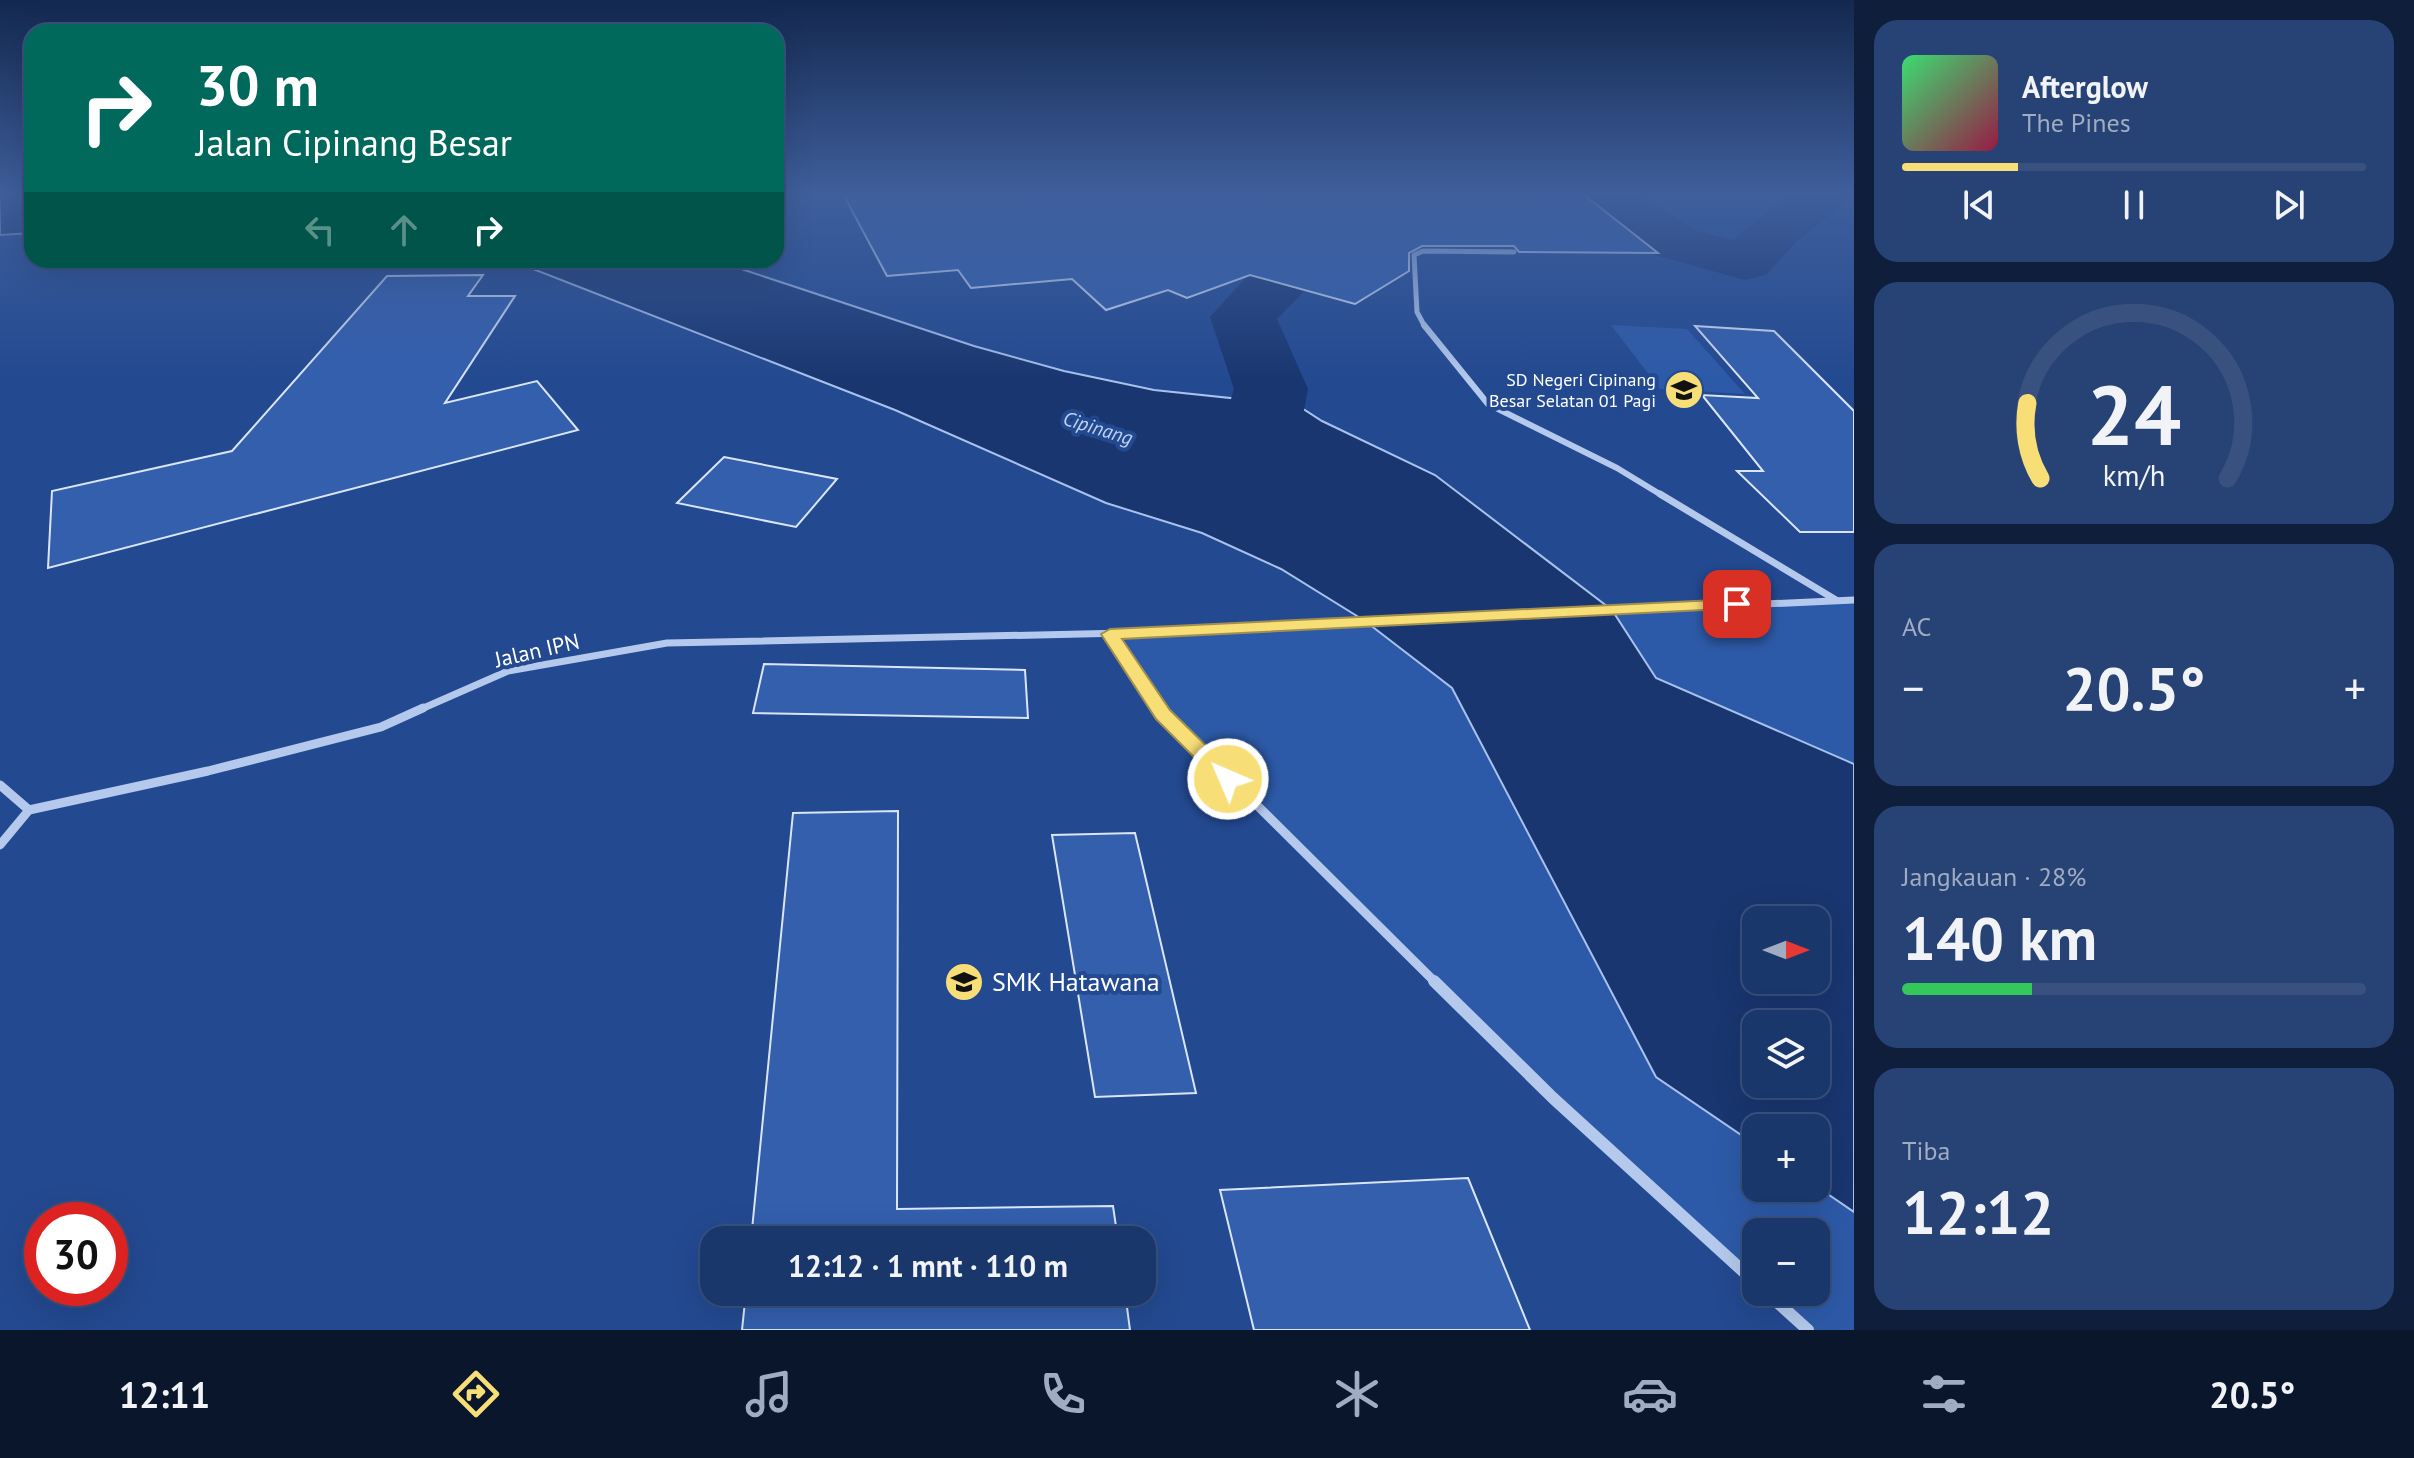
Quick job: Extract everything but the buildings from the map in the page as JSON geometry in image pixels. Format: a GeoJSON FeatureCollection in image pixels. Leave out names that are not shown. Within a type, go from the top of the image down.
{"type":"FeatureCollection","features":[{"type":"Feature","properties":{"kind":"street"},"geometry":{"type":"LineString","coordinates":[[1414,256],[1417,312],[1431,338],[1488,404],[1608,462],[1837,600]]}},
{"type":"Feature","properties":{"kind":"street","name":"Jalan IPN"},"geometry":{"type":"LineString","coordinates":[[29,810],[208,771],[381,727],[508,671],[667,643],[1110,634],[1854,600]]}},
{"type":"Feature","properties":{"kind":"street"},"geometry":{"type":"LineString","coordinates":[[1110,634],[1163,715],[1553,1098],[1742,1270]]}},
{"type":"Feature","properties":{"kind":"street"},"geometry":{"type":"LineString","coordinates":[[0,785],[29,810],[0,845]]}},
{"type":"Feature","properties":{"kind":"street"},"geometry":{"type":"LineString","coordinates":[[1781,1306],[1808,1330]]}},
{"type":"Feature","properties":{"kind":"shaded area"},"geometry":{"type":"Polygon","coordinates":[[[1611,325],[1687,329],[1745,394],[1660,389],[1611,325]]]}},
{"type":"Feature","properties":{"kind":"shaded area"},"geometry":{"type":"Polygon","coordinates":[[[1854,600],[1854,1330],[1808,1330],[1781,1306],[1830,1306],[1830,1218],[1742,1218],[1742,1270],[1553,1098],[1163,715],[1110,634],[1854,600]]]}},
{"type":"Feature","properties":{"kind":"water"},"geometry":{"type":"Polygon","coordinates":[[[531,268],[738,268],[974,346],[1064,371],[1154,390],[1297,405],[1322,421],[1435,475],[1612,610],[1656,678],[1854,764],[1854,1212],[1830,1196],[1830,1114],[1742,1114],[1742,1135],[1656,1077],[1452,688],[1365,621],[1281,569],[1202,533],[1106,503],[895,410],[531,268]]]}},
{"type":"Feature","properties":{"kind":"waterway","name":"Cipinang"},"geometry":{"type":"LineString","coordinates":[[1186,455],[1250,475],[1271,389],[1243,317],[1306,256]]}},
{"type":"Feature","properties":{"kind":"waterway","name":"Cipinang"},"geometry":{"type":"LineString","coordinates":[[1723,256],[1745,262],[1751,256]]}},
{"type":"Feature","properties":{"kind":"place","name":"SD Negeri Cipinang Besar Selatan 01 Pagi"},"geometry":{"type":"Point","coordinates":[1684,390]}},
{"type":"Feature","properties":{"kind":"place","name":"SMK Hatawana"},"geometry":{"type":"Point","coordinates":[964,982]}},
{"type":"Feature","properties":{"kind":"route"},"geometry":{"type":"LineString","coordinates":[[1228,779],[1163,715],[1110,634],[1737,604]]}}]}
